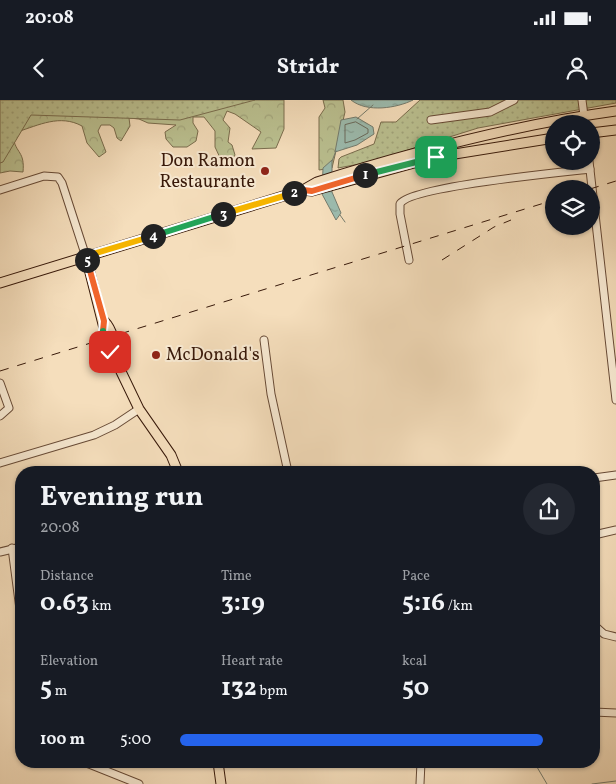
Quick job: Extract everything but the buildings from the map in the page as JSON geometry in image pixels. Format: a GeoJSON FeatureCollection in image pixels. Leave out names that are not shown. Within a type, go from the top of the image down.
{"type":"FeatureCollection","features":[{"type":"Feature","properties":{"kind":"main road"},"geometry":{"type":"LineString","coordinates":[[600,116],[616,111]]}},
{"type":"Feature","properties":{"kind":"main road"},"geometry":{"type":"LineString","coordinates":[[0,283],[488,134],[545,126]]}},
{"type":"Feature","properties":{"kind":"main road"},"geometry":{"type":"LineString","coordinates":[[600,132],[616,130]]}},
{"type":"Feature","properties":{"kind":"main road"},"geometry":{"type":"LineString","coordinates":[[350,175],[436,157],[545,139]]}},
{"type":"Feature","properties":{"kind":"main road"},"geometry":{"type":"LineString","coordinates":[[86,256],[104,321],[102,326],[110,352],[139,408],[171,455],[176,466]]}},
{"type":"Feature","properties":{"kind":"main road"},"geometry":{"type":"LineString","coordinates":[[219,768],[221,784]]}},
{"type":"Feature","properties":{"kind":"street"},"geometry":{"type":"LineString","coordinates":[[430,120],[490,112],[514,100]]}},
{"type":"Feature","properties":{"kind":"street"},"geometry":{"type":"LineString","coordinates":[[582,100],[584,115]]}},
{"type":"Feature","properties":{"kind":"street"},"geometry":{"type":"LineString","coordinates":[[409,260],[400,214],[400,204],[407,198],[454,187],[558,170]]}},
{"type":"Feature","properties":{"kind":"street"},"geometry":{"type":"LineString","coordinates":[[590,170],[616,400]]}},
{"type":"Feature","properties":{"kind":"street"},"geometry":{"type":"LineString","coordinates":[[0,190],[49,175],[58,178],[62,183],[86,256]]}},
{"type":"Feature","properties":{"kind":"street"},"geometry":{"type":"LineString","coordinates":[[264,340],[271,394],[287,466]]}},
{"type":"Feature","properties":{"kind":"street"},"geometry":{"type":"LineString","coordinates":[[0,383],[9,408],[0,416]]}},
{"type":"Feature","properties":{"kind":"street"},"geometry":{"type":"LineString","coordinates":[[0,463],[94,435],[115,426],[139,408]]}},
{"type":"Feature","properties":{"kind":"street"},"geometry":{"type":"LineString","coordinates":[[600,477],[616,475]]}},
{"type":"Feature","properties":{"kind":"street"},"geometry":{"type":"LineString","coordinates":[[600,534],[616,530]]}},
{"type":"Feature","properties":{"kind":"street"},"geometry":{"type":"LineString","coordinates":[[12,548],[15,571]]}},
{"type":"Feature","properties":{"kind":"street"},"geometry":{"type":"LineString","coordinates":[[0,552],[15,548]]}},
{"type":"Feature","properties":{"kind":"street"},"geometry":{"type":"LineString","coordinates":[[600,630],[604,634],[616,637]]}},
{"type":"Feature","properties":{"kind":"street"},"geometry":{"type":"LineString","coordinates":[[600,712],[616,712]]}},
{"type":"Feature","properties":{"kind":"street"},"geometry":{"type":"LineString","coordinates":[[99,768],[139,784]]}},
{"type":"Feature","properties":{"kind":"street"},"geometry":{"type":"LineString","coordinates":[[420,784],[421,768]]}},
{"type":"Feature","properties":{"kind":"green space"},"geometry":{"type":"Polygon","coordinates":[[[0,100],[284,100],[284,129],[276,148],[252,149],[261,132],[235,114],[227,111],[223,120],[230,128],[228,142],[232,145],[235,155],[231,161],[222,162],[215,147],[215,131],[204,117],[193,117],[193,123],[198,131],[196,141],[187,147],[173,147],[166,139],[165,132],[176,125],[148,123],[139,119],[129,118],[130,126],[121,141],[117,138],[114,128],[110,125],[101,125],[98,131],[106,152],[99,157],[87,143],[82,126],[66,121],[50,122],[17,132],[13,137],[14,143],[22,156],[23,172],[10,171],[0,173],[0,100]]]}},
{"type":"Feature","properties":{"kind":"green space"},"geometry":{"type":"Polygon","coordinates":[[[0,100],[255,100],[180,120],[31,115],[3,162],[0,163],[0,100]]]}},
{"type":"Feature","properties":{"kind":"green space"},"geometry":{"type":"Polygon","coordinates":[[[323,100],[343,100],[345,112],[332,168],[319,170],[319,117],[325,108],[323,100]]]}},
{"type":"Feature","properties":{"kind":"green space"},"geometry":{"type":"Polygon","coordinates":[[[420,100],[616,100],[616,103],[478,128],[370,162],[338,168],[341,157],[374,144],[381,122],[396,122],[420,100]]]}},
{"type":"Feature","properties":{"kind":"water"},"geometry":{"type":"Polygon","coordinates":[[[351,100],[413,100],[391,107],[373,108],[365,107],[351,100]]]}},
{"type":"Feature","properties":{"kind":"water"},"geometry":{"type":"Polygon","coordinates":[[[356,117],[373,127],[374,134],[357,145],[335,152],[341,120],[356,117]]]}},
{"type":"Feature","properties":{"kind":"water"},"geometry":{"type":"Polygon","coordinates":[[[332,160],[332,192],[341,213],[336,220],[322,194],[323,168],[332,160]]]}},
{"type":"Feature","properties":{"kind":"waterway"},"geometry":{"type":"LineString","coordinates":[[357,119],[373,105]]}},
{"type":"Feature","properties":{"kind":"waterway"},"geometry":{"type":"LineString","coordinates":[[332,161],[336,151]]}},
{"type":"Feature","properties":{"kind":"waterway"},"geometry":{"type":"LineString","coordinates":[[340,215],[345,222]]}},
{"type":"Feature","properties":{"kind":"waterway"},"geometry":{"type":"LineString","coordinates":[[538,768],[547,784]]}},
{"type":"Feature","properties":{"kind":"waterway"},"geometry":{"type":"LineString","coordinates":[[592,784],[616,781]]}},
{"type":"Feature","properties":{"kind":"railway"},"geometry":{"type":"LineString","coordinates":[[600,186],[616,181]]}},
{"type":"Feature","properties":{"kind":"railway"},"geometry":{"type":"LineString","coordinates":[[0,371],[545,203]]}},
{"type":"Feature","properties":{"kind":"railway"},"geometry":{"type":"LineString","coordinates":[[442,260],[494,227],[511,220]]}},
{"type":"Feature","properties":{"kind":"place","name":"Don Ramon Restaurante"},"geometry":{"type":"Point","coordinates":[265,171]}},
{"type":"Feature","properties":{"kind":"place","name":"McDonald's"},"geometry":{"type":"Point","coordinates":[156,355]}},
{"type":"Feature","properties":{"kind":"route"},"geometry":{"type":"LineString","coordinates":[[110,352],[102,326],[104,321],[86,256],[303,190],[312,191],[390,168],[436,157]]}}]}
